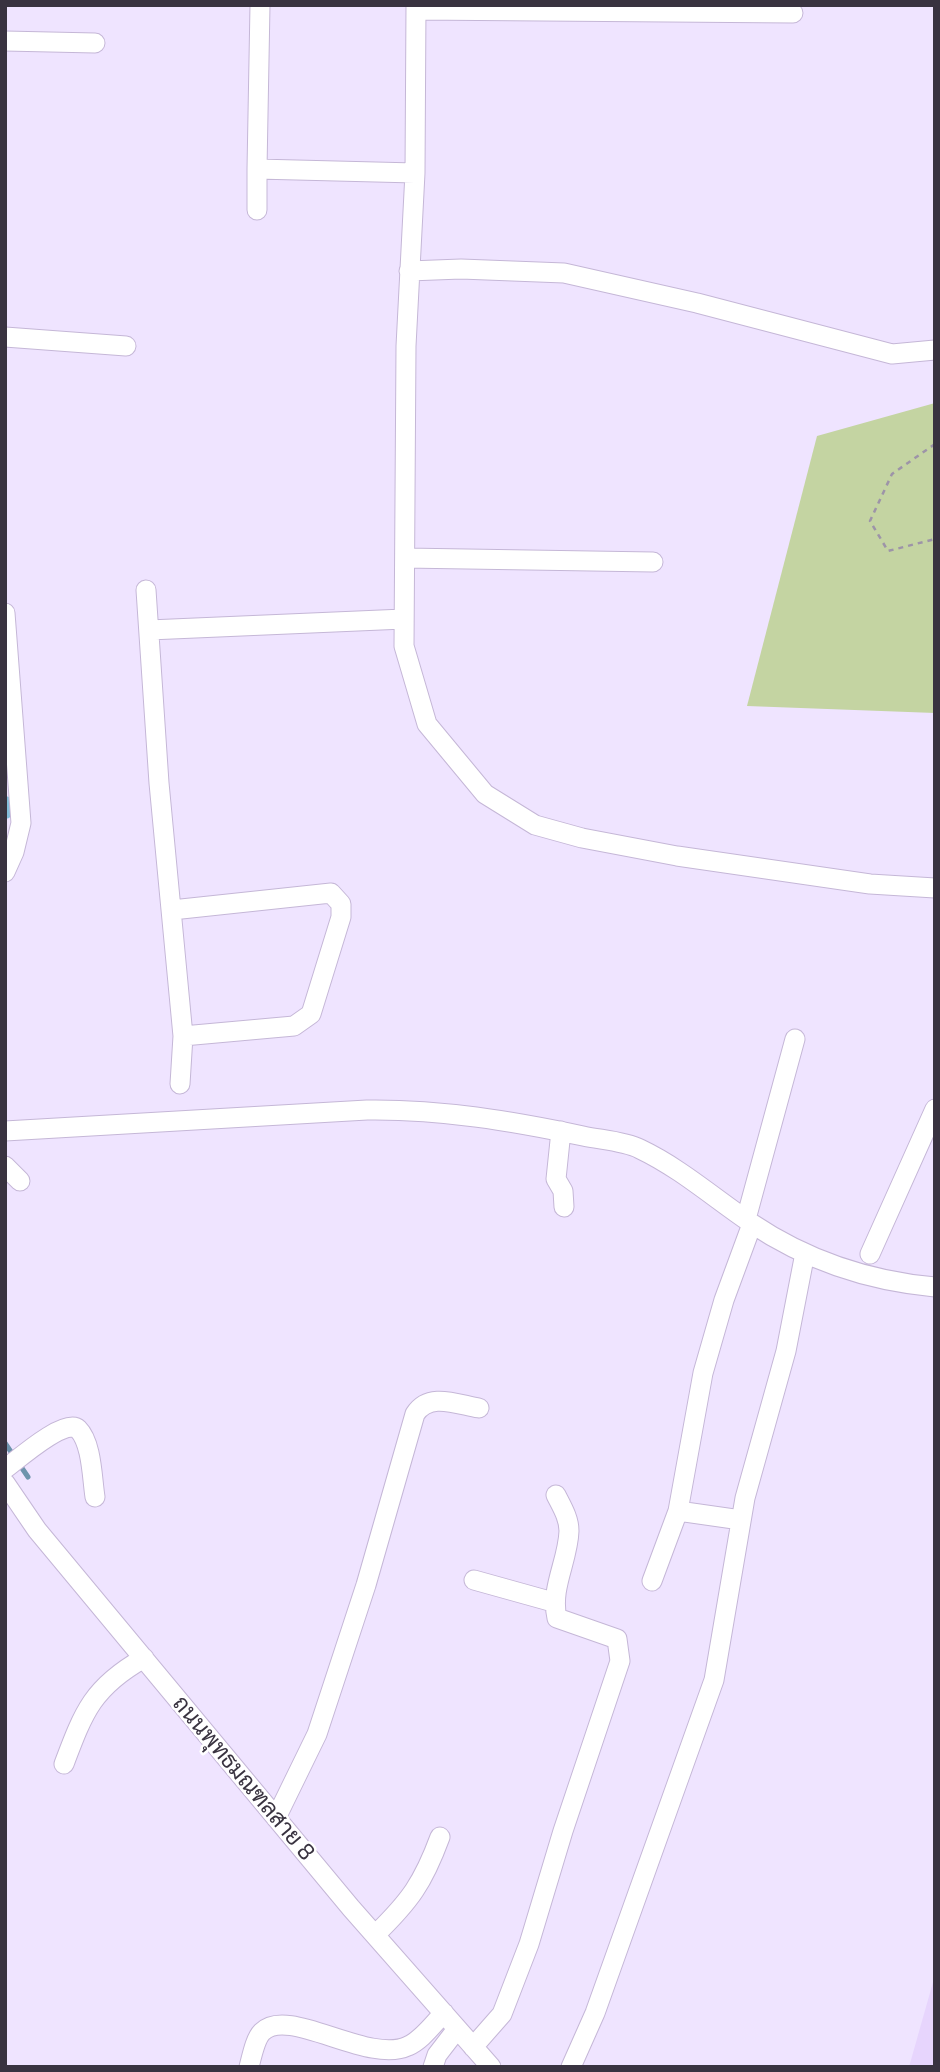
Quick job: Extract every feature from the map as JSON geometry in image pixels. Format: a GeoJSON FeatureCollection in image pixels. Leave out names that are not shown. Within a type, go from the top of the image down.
{"type":"FeatureCollection","features":[{"type":"Feature","properties":{"kind":"street"},"geometry":{"type":"LineString","coordinates":[[257,210],[260,5]]}},
{"type":"Feature","properties":{"kind":"street"},"geometry":{"type":"LineString","coordinates":[[793,13],[416,7],[415,173],[409,271],[404,646],[427,723],[441,744],[485,794],[535,825],[582,838],[677,856],[870,884],[935,888]]}},
{"type":"Feature","properties":{"kind":"street"},"geometry":{"type":"LineString","coordinates":[[5,41],[95,43]]}},
{"type":"Feature","properties":{"kind":"street"},"geometry":{"type":"LineString","coordinates":[[257,169],[415,173]]}},
{"type":"Feature","properties":{"kind":"street"},"geometry":{"type":"LineString","coordinates":[[409,271],[461,269],[564,273],[697,303],[892,354],[935,349]]}},
{"type":"Feature","properties":{"kind":"street"},"geometry":{"type":"LineString","coordinates":[[5,337],[126,346]]}},
{"type":"Feature","properties":{"kind":"street"},"geometry":{"type":"LineString","coordinates":[[405,558],[653,562]]}},
{"type":"Feature","properties":{"kind":"street"},"geometry":{"type":"LineString","coordinates":[[146,590],[159,783],[183,1037],[180,1084]]}},
{"type":"Feature","properties":{"kind":"street"},"geometry":{"type":"LineString","coordinates":[[5,613],[21,823],[14,852],[5,872]]}},
{"type":"Feature","properties":{"kind":"street"},"geometry":{"type":"LineString","coordinates":[[149,630],[404,619]]}},
{"type":"Feature","properties":{"kind":"street"},"geometry":{"type":"LineString","coordinates":[[172,910],[331,893],[341,904],[341,917],[334,941],[311,1014],[305,1020],[294,1026],[183,1037]]}},
{"type":"Feature","properties":{"kind":"street"},"geometry":{"type":"LineString","coordinates":[[652,1581],[678,1511],[703,1373],[749,1221],[796,1039]]}},
{"type":"Feature","properties":{"kind":"street"},"geometry":{"type":"LineString","coordinates":[[5,1131],[237,1115],[417,1109],[561,1132],[637,1147],[665,1162],[749,1221],[805,1253],[843,1269],[895,1284],[935,1287]]}},
{"type":"Feature","properties":{"kind":"street"},"geometry":{"type":"LineString","coordinates":[[870,1254],[935,1109]]}},
{"type":"Feature","properties":{"kind":"street"},"geometry":{"type":"LineString","coordinates":[[561,1132],[556,1179],[563,1191],[564,1207]]}},
{"type":"Feature","properties":{"kind":"street"},"geometry":{"type":"LineString","coordinates":[[5,1166],[20,1181]]}},
{"type":"Feature","properties":{"kind":"street"},"geometry":{"type":"LineString","coordinates":[[571,2067],[596,2013],[714,1680],[744,1498],[786,1351],[805,1253]]}},
{"type":"Feature","properties":{"kind":"street"},"geometry":{"type":"LineString","coordinates":[[276,1818],[317,1734],[366,1585],[415,1414],[421,1404],[431,1400],[479,1408]]}},
{"type":"Feature","properties":{"kind":"street"},"geometry":{"type":"LineString","coordinates":[[5,1469],[60,1429],[72,1426],[78,1428],[85,1441],[95,1497]]}},
{"type":"Feature","properties":{"kind":"street","name":"ถนนพุทธมณฑลสาย 8"},"geometry":{"type":"LineString","coordinates":[[5,1483],[37,1530],[276,1818],[491,2067]]}},
{"type":"Feature","properties":{"kind":"street"},"geometry":{"type":"LineString","coordinates":[[473,2047],[502,2014],[529,1944],[563,1831],[620,1661],[617,1639],[557,1618],[553,1602],[569,1532],[567,1517],[556,1495]]}},
{"type":"Feature","properties":{"kind":"street"},"geometry":{"type":"LineString","coordinates":[[678,1511],[741,1520]]}},
{"type":"Feature","properties":{"kind":"street"},"geometry":{"type":"LineString","coordinates":[[474,1580],[553,1602]]}},
{"type":"Feature","properties":{"kind":"street"},"geometry":{"type":"LineString","coordinates":[[64,1764],[83,1716],[98,1695],[114,1675],[144,1658]]}},
{"type":"Feature","properties":{"kind":"street"},"geometry":{"type":"LineString","coordinates":[[375,1935],[409,1902],[428,1870],[440,1837]]}},
{"type":"Feature","properties":{"kind":"street"},"geometry":{"type":"LineString","coordinates":[[249,2067],[260,2034],[269,2026],[303,2026],[349,2043],[383,2051],[407,2047],[444,2013]]}},
{"type":"Feature","properties":{"kind":"street"},"geometry":{"type":"LineString","coordinates":[[433,2067],[437,2055],[457,2029]]}},
{"type":"Feature","properties":{"kind":"path"},"geometry":{"type":"LineString","coordinates":[[935,444],[891,474],[870,521],[888,551],[935,539]]}},
{"type":"Feature","properties":{"kind":"shaded area"},"geometry":{"type":"Polygon","coordinates":[[[935,1975],[935,2067],[909,2067],[935,1975]]]}},
{"type":"Feature","properties":{"kind":"green space"},"geometry":{"type":"Polygon","coordinates":[[[935,403],[935,713],[747,706],[817,436],[935,403]]]}},
{"type":"Feature","properties":{"kind":"waterway"},"geometry":{"type":"LineString","coordinates":[[5,805],[5,810]]}},
{"type":"Feature","properties":{"kind":"waterway"},"geometry":{"type":"LineString","coordinates":[[5,1443],[28,1477]]}}]}
